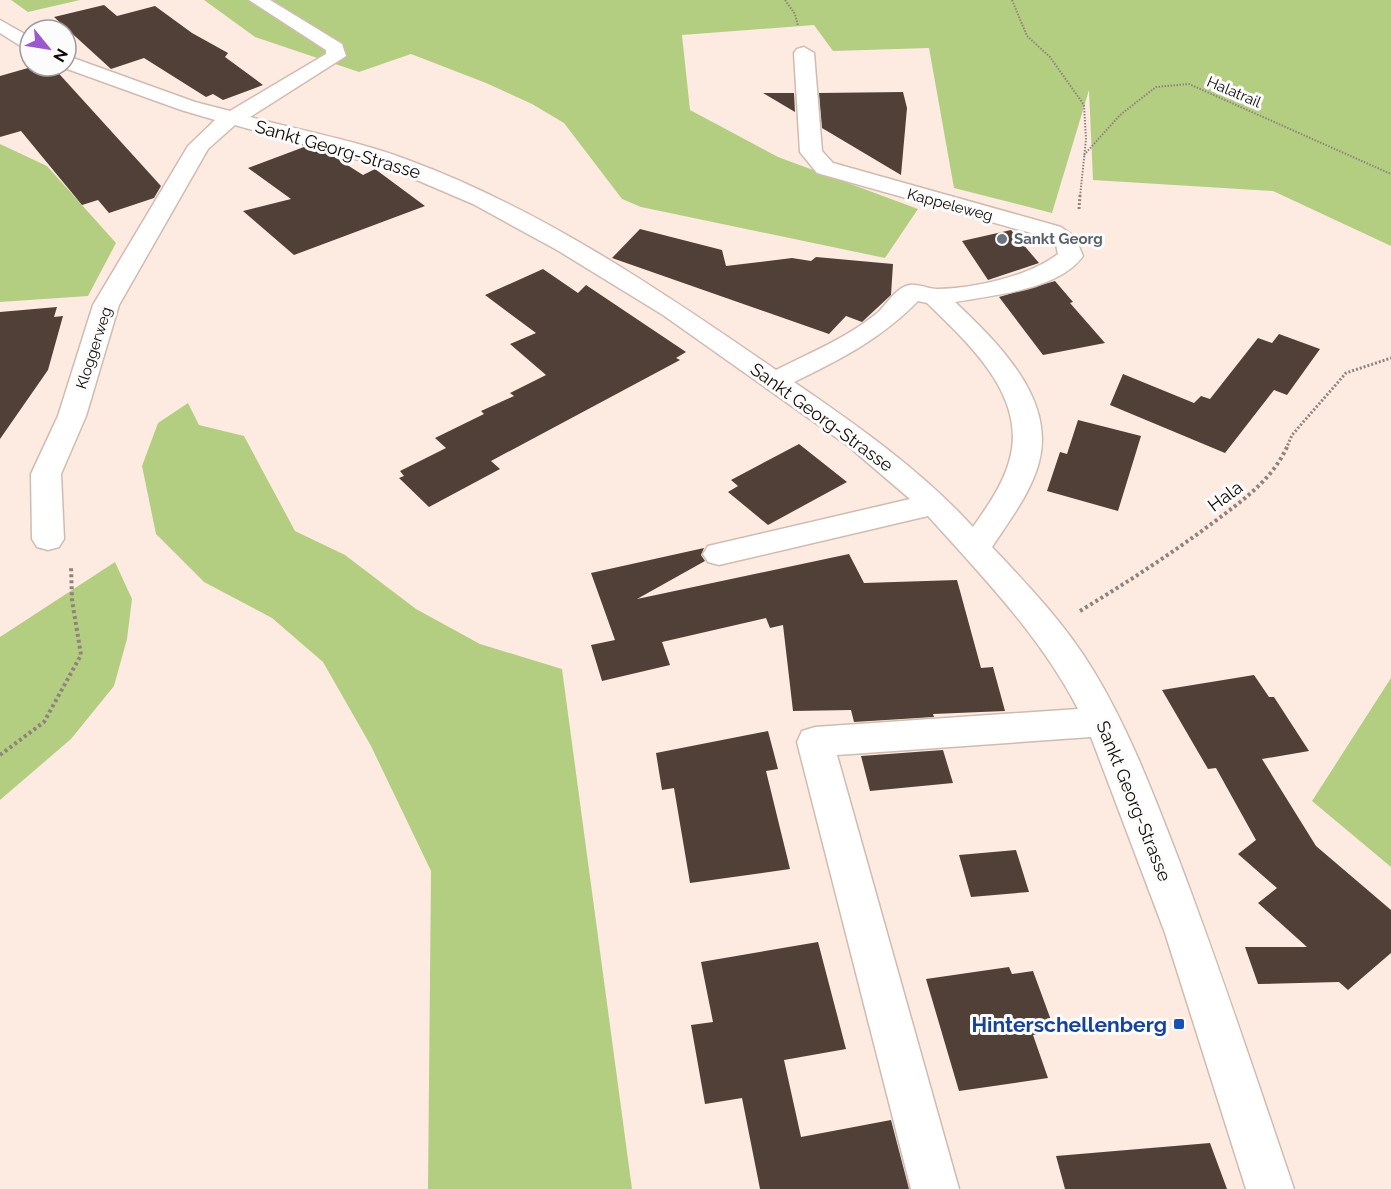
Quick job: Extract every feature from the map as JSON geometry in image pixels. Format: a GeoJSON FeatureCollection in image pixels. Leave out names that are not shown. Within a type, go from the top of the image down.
{"type":"FeatureCollection","features":[{"type":"Feature","properties":{"kind":"street","name":"Kloggerweg"},"geometry":{"type":"LineString","coordinates":[[48,539],[46,474],[72,416],[106,305],[199,146],[221,124],[336,56],[335,48],[258,0]]}},
{"type":"Feature","properties":{"kind":"street"},"geometry":{"type":"LineString","coordinates":[[0,26],[18,38]]}},
{"type":"Feature","properties":{"kind":"street","name":"Kappeleweg"},"geometry":{"type":"LineString","coordinates":[[804,53],[811,152],[825,168],[1053,232],[1067,242]]}},
{"type":"Feature","properties":{"kind":"street","name":"Sankt Georg-Strasse"},"geometry":{"type":"LineString","coordinates":[[78,66],[149,93],[399,164],[481,199],[565,244],[672,310],[858,439],[935,504],[976,547],[1046,631],[1080,678],[1103,722],[1145,823],[1186,933],[1270,1189]]}},
{"type":"Feature","properties":{"kind":"street"},"geometry":{"type":"LineString","coordinates":[[775,381],[833,352],[885,320],[912,292],[936,297],[1012,285],[1053,270],[1071,256],[1067,242]]}},
{"type":"Feature","properties":{"kind":"street"},"geometry":{"type":"LineString","coordinates":[[936,297],[970,331],[1011,378],[1027,421],[1025,460],[1005,503],[976,547]]}},
{"type":"Feature","properties":{"kind":"street"},"geometry":{"type":"LineString","coordinates":[[719,554],[935,504]]}},
{"type":"Feature","properties":{"kind":"street"},"geometry":{"type":"LineString","coordinates":[[935,1189],[815,742],[1103,722]]}},
{"type":"Feature","properties":{"kind":"path"},"geometry":{"type":"LineString","coordinates":[[1012,0],[1027,36],[1050,57],[1084,105],[1084,155],[1077,230],[1067,242]]}},
{"type":"Feature","properties":{"kind":"path","name":"Halatrail"},"geometry":{"type":"LineString","coordinates":[[1084,155],[1120,115],[1156,87],[1189,84],[1391,174]]}},
{"type":"Feature","properties":{"kind":"path","name":"Hala"},"geometry":{"type":"LineString","coordinates":[[1046,631],[1158,564],[1253,492],[1278,466],[1292,435],[1346,373],[1391,358]]}},
{"type":"Feature","properties":{"kind":"path"},"geometry":{"type":"LineString","coordinates":[[0,755],[44,722],[81,655],[72,600],[71,562],[48,539]]}},
{"type":"Feature","properties":{"kind":"green space"},"geometry":{"type":"Polygon","coordinates":[[[11,0],[80,0],[28,12],[11,0]]]}},
{"type":"Feature","properties":{"kind":"green space"},"geometry":{"type":"Polygon","coordinates":[[[204,0],[1391,0],[1391,246],[1273,191],[1093,180],[1089,90],[1052,213],[954,188],[929,48],[833,51],[814,25],[682,35],[690,110],[778,157],[918,209],[885,258],[641,207],[622,199],[564,123],[532,104],[486,83],[411,54],[359,72],[255,37],[204,0]]]}},
{"type":"Feature","properties":{"kind":"green space"},"geometry":{"type":"Polygon","coordinates":[[[0,144],[47,166],[116,243],[88,296],[0,302],[0,144]]]}},
{"type":"Feature","properties":{"kind":"green space"},"geometry":{"type":"Polygon","coordinates":[[[188,403],[199,425],[244,436],[295,531],[345,555],[416,609],[480,644],[562,669],[632,1189],[428,1189],[431,871],[371,746],[323,662],[272,618],[204,582],[156,534],[142,466],[158,423],[188,403]]]}},
{"type":"Feature","properties":{"kind":"green space"},"geometry":{"type":"Polygon","coordinates":[[[115,562],[132,599],[127,639],[114,686],[71,739],[0,800],[0,637],[115,562]]]}},
{"type":"Feature","properties":{"kind":"green space"},"geometry":{"type":"Polygon","coordinates":[[[1391,678],[1391,867],[1312,801],[1391,678]]]}},
{"type":"Feature","properties":{"kind":"building"},"geometry":{"type":"Polygon","coordinates":[[[104,5],[117,16],[155,6],[192,33],[228,53],[225,57],[263,85],[223,100],[213,94],[206,97],[144,58],[111,69],[78,39],[78,18],[54,17],[104,5]]]}},
{"type":"Feature","properties":{"kind":"building"},"geometry":{"type":"Polygon","coordinates":[[[18,71],[18,78],[63,78],[161,186],[154,198],[109,213],[98,200],[82,205],[21,131],[0,137],[0,76],[18,71]]]}},
{"type":"Feature","properties":{"kind":"building"},"geometry":{"type":"Polygon","coordinates":[[[903,92],[907,108],[901,175],[822,128],[819,93],[903,92]]]}},
{"type":"Feature","properties":{"kind":"building"},"geometry":{"type":"Polygon","coordinates":[[[763,93],[794,93],[795,112],[763,93]]]}},
{"type":"Feature","properties":{"kind":"building"},"geometry":{"type":"Polygon","coordinates":[[[304,147],[330,154],[363,175],[375,169],[425,206],[294,255],[243,211],[291,199],[248,168],[304,147]]]}},
{"type":"Feature","properties":{"kind":"building"},"geometry":{"type":"Polygon","coordinates":[[[640,229],[722,250],[726,266],[792,258],[811,261],[816,257],[893,264],[891,295],[862,322],[846,316],[829,334],[612,258],[640,229]]]}},
{"type":"Feature","properties":{"kind":"building"},"geometry":{"type":"Polygon","coordinates":[[[1011,230],[1039,263],[988,280],[962,241],[1011,230]]]}},
{"type":"Feature","properties":{"kind":"building"},"geometry":{"type":"Polygon","coordinates":[[[543,269],[578,293],[586,285],[686,352],[676,358],[680,360],[491,461],[500,469],[429,507],[399,478],[404,476],[400,471],[446,448],[435,438],[484,414],[481,411],[514,396],[510,393],[546,375],[510,344],[536,333],[485,295],[543,269]]]}},
{"type":"Feature","properties":{"kind":"building"},"geometry":{"type":"Polygon","coordinates":[[[1055,281],[1073,302],[1070,303],[1105,343],[1043,355],[999,297],[1055,281]]]}},
{"type":"Feature","properties":{"kind":"building"},"geometry":{"type":"Polygon","coordinates":[[[57,307],[54,317],[63,316],[48,370],[0,439],[0,312],[57,307]]]}},
{"type":"Feature","properties":{"kind":"building"},"geometry":{"type":"Polygon","coordinates":[[[1279,334],[1320,349],[1287,395],[1274,390],[1225,453],[1110,405],[1123,374],[1194,403],[1201,396],[1210,399],[1258,338],[1272,343],[1279,334]]]}},
{"type":"Feature","properties":{"kind":"building"},"geometry":{"type":"Polygon","coordinates":[[[1078,420],[1141,436],[1118,511],[1047,491],[1060,452],[1067,454],[1078,420]]]}},
{"type":"Feature","properties":{"kind":"building"},"geometry":{"type":"Polygon","coordinates":[[[799,444],[847,482],[768,525],[728,492],[738,486],[731,480],[799,444]]]}},
{"type":"Feature","properties":{"kind":"building"},"geometry":{"type":"Polygon","coordinates":[[[704,548],[701,555],[705,561],[637,599],[849,554],[864,583],[957,580],[981,668],[993,667],[1005,711],[933,714],[934,717],[854,722],[851,710],[793,711],[783,625],[770,628],[766,618],[662,642],[670,665],[602,681],[591,645],[615,640],[591,573],[704,548]]]}},
{"type":"Feature","properties":{"kind":"building"},"geometry":{"type":"Polygon","coordinates":[[[1254,675],[1269,697],[1274,697],[1309,751],[1262,759],[1316,846],[1391,910],[1391,953],[1348,990],[1339,982],[1258,984],[1245,947],[1307,947],[1258,903],[1277,888],[1238,854],[1256,840],[1216,768],[1208,769],[1162,690],[1254,675]]]}},
{"type":"Feature","properties":{"kind":"building"},"geometry":{"type":"Polygon","coordinates":[[[768,731],[778,769],[766,771],[790,869],[690,883],[674,788],[662,790],[656,753],[768,731]]]}},
{"type":"Feature","properties":{"kind":"building"},"geometry":{"type":"Polygon","coordinates":[[[943,750],[953,783],[870,791],[861,756],[943,750]]]}},
{"type":"Feature","properties":{"kind":"building"},"geometry":{"type":"Polygon","coordinates":[[[1016,850],[1029,892],[971,897],[959,855],[1016,850]]]}},
{"type":"Feature","properties":{"kind":"building"},"geometry":{"type":"Polygon","coordinates":[[[818,942],[846,1049],[784,1060],[801,1137],[891,1120],[909,1189],[760,1189],[742,1098],[705,1104],[691,1025],[713,1022],[701,962],[818,942]]]}},
{"type":"Feature","properties":{"kind":"building"},"geometry":{"type":"Polygon","coordinates":[[[1009,967],[1012,974],[1033,971],[1055,1031],[1033,1035],[1048,1078],[959,1091],[926,979],[1009,967]]]}},
{"type":"Feature","properties":{"kind":"building"},"geometry":{"type":"Polygon","coordinates":[[[1210,1143],[1227,1189],[1065,1189],[1056,1156],[1210,1143]]]}},
{"type":"Feature","properties":{"kind":"place","name":"Sankt Georg"},"geometry":{"type":"Point","coordinates":[1002,239]}},
{"type":"Feature","properties":{"kind":"place","name":"Hinterschellenberg"},"geometry":{"type":"Point","coordinates":[1179,1024]}}]}
